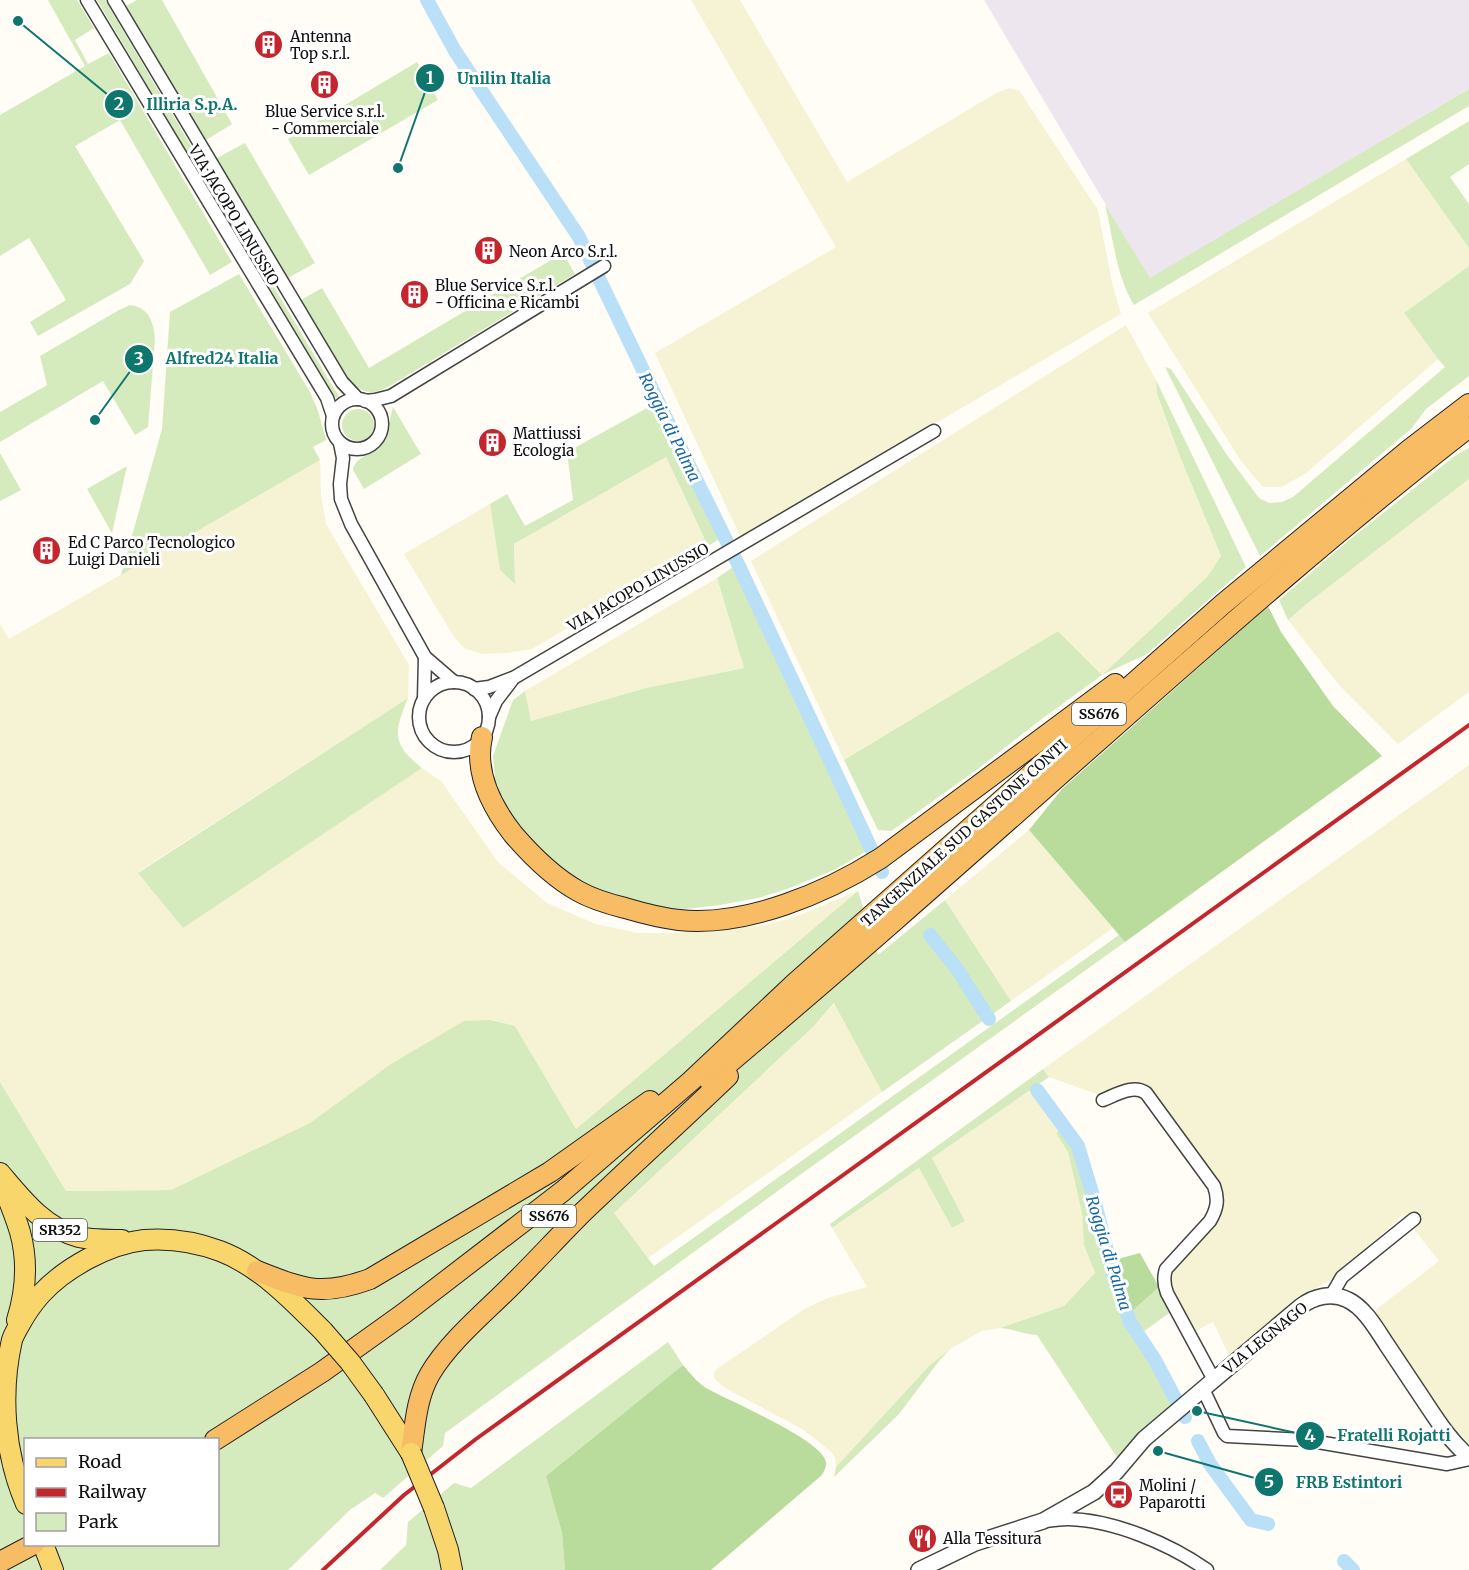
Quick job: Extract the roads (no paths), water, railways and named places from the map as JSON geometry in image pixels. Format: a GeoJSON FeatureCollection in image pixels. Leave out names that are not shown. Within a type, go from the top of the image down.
{"type":"FeatureCollection","features":[{"type":"Feature","properties":{"kind":"highway","name":"TANGENZIALE SUD GASTONE CONTI"},"geometry":{"type":"LineString","coordinates":[[794,984],[1223,604],[1409,450],[1469,404]]}},
{"type":"Feature","properties":{"kind":"highway","name":"TANGENZIALE SUD GASTONE CONTI"},"geometry":{"type":"LineString","coordinates":[[858,954],[1244,613],[1469,427]]}},
{"type":"Feature","properties":{"kind":"highway"},"geometry":{"type":"LineString","coordinates":[[482,737],[479,758],[483,779],[504,823],[540,861],[578,891],[637,912],[679,920],[712,920],[743,915],[777,907],[837,884],[875,862],[1223,604]]}},
{"type":"Feature","properties":{"kind":"highway","name":"SS676"},"geometry":{"type":"LineString","coordinates":[[219,1446],[411,1322],[550,1215],[858,954]]}},
{"type":"Feature","properties":{"kind":"highway"},"geometry":{"type":"LineString","coordinates":[[411,1453],[416,1414],[422,1391],[429,1375],[453,1344],[581,1215],[858,954]]}},
{"type":"Feature","properties":{"kind":"highway","name":"SS676"},"geometry":{"type":"LineString","coordinates":[[218,1438],[322,1372],[385,1327],[563,1191],[691,1081],[794,984]]}},
{"type":"Feature","properties":{"kind":"highway"},"geometry":{"type":"LineString","coordinates":[[257,1271],[297,1286],[316,1289],[332,1290],[353,1286],[370,1279],[550,1172],[663,1092],[794,984]]}},
{"type":"Feature","properties":{"kind":"highway"},"geometry":{"type":"LineString","coordinates":[[0,1562],[32,1546]]}},
{"type":"Feature","properties":{"kind":"main road","name":"SR352"},"geometry":{"type":"LineString","coordinates":[[0,1173],[47,1223],[65,1232],[81,1238],[143,1240]]}},
{"type":"Feature","properties":{"kind":"main road","name":"SR352"},"geometry":{"type":"LineString","coordinates":[[0,1177],[20,1232],[24,1255],[24,1290],[12,1338]]}},
{"type":"Feature","properties":{"kind":"main road"},"geometry":{"type":"LineString","coordinates":[[24,1501],[10,1456],[1,1406],[4,1369],[12,1338],[30,1307],[57,1280],[102,1252],[143,1240],[167,1240],[202,1245],[234,1258],[257,1271],[298,1306],[350,1362],[411,1453],[434,1508],[452,1570]]}},
{"type":"Feature","properties":{"kind":"main road"},"geometry":{"type":"LineString","coordinates":[[43,1546],[53,1570]]}},
{"type":"Feature","properties":{"kind":"street","name":"VIA JACOPO LINUSSIO"},"geometry":{"type":"LineString","coordinates":[[87,0],[327,398],[333,416],[332,431],[340,443],[343,458],[341,499],[351,524],[425,657],[454,682],[474,689],[489,687],[515,677],[934,431]]}},
{"type":"Feature","properties":{"kind":"street","name":"VIA JACOPO LINUSSIO"},"geometry":{"type":"LineString","coordinates":[[114,0],[342,382],[361,400],[371,404],[380,416]]}},
{"type":"Feature","properties":{"kind":"street"},"geometry":{"type":"LineString","coordinates":[[341,479],[348,464],[355,456],[378,437],[381,430],[380,416],[384,404],[391,396],[599,269]]}},
{"type":"Feature","properties":{"kind":"street"},"geometry":{"type":"LineString","coordinates":[[333,416],[342,404],[350,400],[391,396]]}},
{"type":"Feature","properties":{"kind":"street"},"geometry":{"type":"LineString","coordinates":[[340,443],[353,449],[368,447]]}},
{"type":"Feature","properties":{"kind":"street"},"geometry":{"type":"LineString","coordinates":[[425,657],[424,699],[419,722],[430,743],[452,752],[469,748],[482,737]]}},
{"type":"Feature","properties":{"kind":"street","name":"VIA JACOPO LINUSSIO"},"geometry":{"type":"LineString","coordinates":[[482,737],[496,700],[515,677]]}},
{"type":"Feature","properties":{"kind":"street"},"geometry":{"type":"LineString","coordinates":[[424,699],[432,690],[443,684],[454,682]]}},
{"type":"Feature","properties":{"kind":"street"},"geometry":{"type":"LineString","coordinates":[[474,689],[482,696],[489,717]]}},
{"type":"Feature","properties":{"kind":"street"},"geometry":{"type":"LineString","coordinates":[[1103,1100],[1135,1089],[1143,1090],[1214,1186],[1217,1200],[1215,1214],[1166,1269],[1164,1285],[1208,1384],[1224,1433],[1232,1437],[1306,1440],[1447,1464],[1469,1458]]}},
{"type":"Feature","properties":{"kind":"street"},"geometry":{"type":"LineString","coordinates":[[1414,1219],[1342,1277],[1332,1296],[1349,1300],[1366,1316],[1442,1428],[1469,1458]]}},
{"type":"Feature","properties":{"kind":"street","name":"VIA LEGNAGO"},"geometry":{"type":"LineString","coordinates":[[919,1570],[975,1544],[1043,1521],[1094,1492],[1116,1472],[1144,1439],[1306,1302],[1323,1296],[1332,1296]]}},
{"type":"Feature","properties":{"kind":"street"},"geometry":{"type":"LineString","coordinates":[[1043,1521],[1069,1519],[1114,1527],[1164,1545],[1192,1559],[1207,1570]]}},
{"type":"Feature","properties":{"kind":"waterway","name":"Roggia di Palma"},"geometry":{"type":"LineString","coordinates":[[427,0],[455,51],[579,237],[739,566],[882,872]]}},
{"type":"Feature","properties":{"kind":"waterway","name":"Roggia di Palma"},"geometry":{"type":"LineString","coordinates":[[930,935],[957,969],[989,1019]]}},
{"type":"Feature","properties":{"kind":"waterway","name":"Roggia di Palma"},"geometry":{"type":"LineString","coordinates":[[1037,1090],[1078,1146],[1113,1275],[1130,1322],[1155,1360],[1185,1417]]}},
{"type":"Feature","properties":{"kind":"waterway","name":"Roggia di Palma"},"geometry":{"type":"LineString","coordinates":[[1198,1441],[1210,1464],[1251,1520],[1268,1524]]}},
{"type":"Feature","properties":{"kind":"waterway","name":"Roggia di Palma"},"geometry":{"type":"LineString","coordinates":[[1344,1561],[1353,1570]]}},
{"type":"Feature","properties":{"kind":"railway"},"geometry":{"type":"LineString","coordinates":[[323,1570],[404,1495],[476,1439],[1469,725]]}},
{"type":"Feature","properties":{"kind":"place","name":"Illiria S.p.A."},"geometry":{"type":"Point","coordinates":[18,21]}},
{"type":"Feature","properties":{"kind":"place","name":"Antenna Top s.r.l."},"geometry":{"type":"Point","coordinates":[269,45]}},
{"type":"Feature","properties":{"kind":"place","name":"Blue Service s.r.l. - Commerciale"},"geometry":{"type":"Point","coordinates":[325,84]}},
{"type":"Feature","properties":{"kind":"place","name":"Unilin Italia"},"geometry":{"type":"Point","coordinates":[398,168]}},
{"type":"Feature","properties":{"kind":"place","name":"Neon Arco S.r.l."},"geometry":{"type":"Point","coordinates":[488,251]}},
{"type":"Feature","properties":{"kind":"place","name":"Blue Service S.r.l. - Officina e Ricambi"},"geometry":{"type":"Point","coordinates":[414,294]}},
{"type":"Feature","properties":{"kind":"place","name":"Alfred24 Italia"},"geometry":{"type":"Point","coordinates":[95,420]}},
{"type":"Feature","properties":{"kind":"place","name":"Mattiussi Ecologia"},"geometry":{"type":"Point","coordinates":[492,442]}},
{"type":"Feature","properties":{"kind":"place","name":"Ed C Parco Tecnologico Luigi Danieli"},"geometry":{"type":"Point","coordinates":[47,551]}},
{"type":"Feature","properties":{"kind":"place","name":"Fratelli Rojatti"},"geometry":{"type":"Point","coordinates":[1197,1411]}},
{"type":"Feature","properties":{"kind":"place","name":"FRB Estintori"},"geometry":{"type":"Point","coordinates":[1158,1451]}},
{"type":"Feature","properties":{"kind":"place","name":"Molini / Paparotti"},"geometry":{"type":"Point","coordinates":[1118,1494]}},
{"type":"Feature","properties":{"kind":"place","name":"Alla Tessitura"},"geometry":{"type":"Point","coordinates":[922,1538]}}]}
